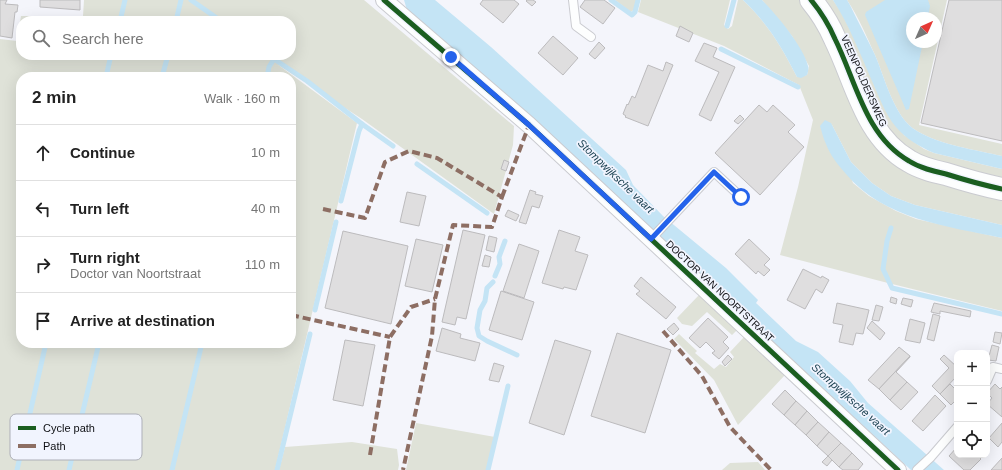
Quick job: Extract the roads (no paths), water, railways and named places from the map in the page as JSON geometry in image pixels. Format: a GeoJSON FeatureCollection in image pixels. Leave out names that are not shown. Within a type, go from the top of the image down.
{"type":"FeatureCollection","features":[{"type":"Feature","properties":{"kind":"street","name":"DOCTOR VAN NOORTSTRAAT"},"geometry":{"type":"LineString","coordinates":[[384,0],[529,125],[654,236],[898,470]]}},
{"type":"Feature","properties":{"kind":"street","name":"VEENPOLDERSWEG"},"geometry":{"type":"LineString","coordinates":[[811,0],[821,12],[835,38],[872,124],[882,139],[894,151],[910,162],[926,169],[1002,189]]}},
{"type":"Feature","properties":{"kind":"lane"},"geometry":{"type":"LineString","coordinates":[[573,0],[576,26],[591,38]]}},
{"type":"Feature","properties":{"kind":"lane"},"geometry":{"type":"LineString","coordinates":[[654,236],[714,172],[741,197]]}},
{"type":"Feature","properties":{"kind":"lane"},"geometry":{"type":"LineString","coordinates":[[990,374],[993,367],[1002,369]]}},
{"type":"Feature","properties":{"kind":"lane"},"geometry":{"type":"LineString","coordinates":[[917,470],[931,457],[954,430]]}},
{"type":"Feature","properties":{"kind":"water","name":"Stompwijksche vaart"},"geometry":{"type":"Polygon","coordinates":[[[404,0],[435,0],[491,47],[626,170],[633,185],[663,216],[726,268],[758,300],[756,303],[796,341],[818,352],[850,381],[868,403],[944,470],[911,470],[515,102],[407,10],[404,0]]]}},
{"type":"Feature","properties":{"kind":"water"},"geometry":{"type":"Polygon","coordinates":[[[743,0],[762,0],[774,13],[801,50],[808,67],[807,75],[801,78],[797,77],[773,36],[760,18],[743,0]]]}},
{"type":"Feature","properties":{"kind":"water"},"geometry":{"type":"Polygon","coordinates":[[[833,0],[847,0],[875,55],[891,97],[902,117],[909,125],[926,136],[936,140],[1002,156],[1002,169],[934,153],[914,142],[900,131],[885,111],[849,29],[833,0]]]}},
{"type":"Feature","properties":{"kind":"water"},"geometry":{"type":"Polygon","coordinates":[[[885,0],[928,0],[930,6],[929,12],[906,12],[906,48],[922,48],[909,109],[906,110],[865,15],[866,12],[885,0]]]}},
{"type":"Feature","properties":{"kind":"water"},"geometry":{"type":"Polygon","coordinates":[[[825,120],[831,123],[851,162],[872,183],[891,196],[915,205],[1002,225],[1002,238],[939,225],[918,219],[879,202],[846,174],[832,156],[825,142],[820,126],[825,120]]]}},
{"type":"Feature","properties":{"kind":"waterway"},"geometry":{"type":"LineString","coordinates":[[121,16],[125,0]]}},
{"type":"Feature","properties":{"kind":"waterway"},"geometry":{"type":"LineString","coordinates":[[177,16],[181,0]]}},
{"type":"Feature","properties":{"kind":"waterway"},"geometry":{"type":"LineString","coordinates":[[191,0],[214,16]]}},
{"type":"Feature","properties":{"kind":"waterway"},"geometry":{"type":"LineString","coordinates":[[611,0],[632,15],[635,12],[638,0]]}},
{"type":"Feature","properties":{"kind":"waterway"},"geometry":{"type":"LineString","coordinates":[[727,26],[734,0]]}},
{"type":"Feature","properties":{"kind":"waterway"},"geometry":{"type":"LineString","coordinates":[[721,49],[798,87]]}},
{"type":"Feature","properties":{"kind":"waterway"},"geometry":{"type":"LineString","coordinates":[[107,72],[110,60]]}},
{"type":"Feature","properties":{"kind":"waterway"},"geometry":{"type":"LineString","coordinates":[[163,72],[167,60]]}},
{"type":"Feature","properties":{"kind":"waterway"},"geometry":{"type":"LineString","coordinates":[[268,72],[273,60]]}},
{"type":"Feature","properties":{"kind":"waterway"},"geometry":{"type":"LineString","coordinates":[[276,60],[294,72]]}},
{"type":"Feature","properties":{"kind":"waterway"},"geometry":{"type":"LineString","coordinates":[[296,74],[393,146]]}},
{"type":"Feature","properties":{"kind":"waterway"},"geometry":{"type":"LineString","coordinates":[[341,201],[362,124]]}},
{"type":"Feature","properties":{"kind":"waterway"},"geometry":{"type":"LineString","coordinates":[[417,164],[487,213]]}},
{"type":"Feature","properties":{"kind":"waterway"},"geometry":{"type":"LineString","coordinates":[[315,310],[336,222]]}},
{"type":"Feature","properties":{"kind":"waterway"},"geometry":{"type":"LineString","coordinates":[[891,228],[887,241],[883,269],[892,288],[1002,314]]}},
{"type":"Feature","properties":{"kind":"waterway"},"geometry":{"type":"LineString","coordinates":[[495,276],[500,264],[499,257],[505,241]]}},
{"type":"Feature","properties":{"kind":"waterway"},"geometry":{"type":"LineString","coordinates":[[493,282],[487,288],[485,301],[480,310],[477,328],[479,336],[517,355]]}},
{"type":"Feature","properties":{"kind":"waterway"},"geometry":{"type":"LineString","coordinates":[[277,470],[310,334]]}},
{"type":"Feature","properties":{"kind":"waterway"},"geometry":{"type":"LineString","coordinates":[[30,414],[45,348]]}},
{"type":"Feature","properties":{"kind":"waterway"},"geometry":{"type":"LineString","coordinates":[[82,414],[98,348]]}},
{"type":"Feature","properties":{"kind":"waterway"},"geometry":{"type":"LineString","coordinates":[[172,470],[201,348]]}},
{"type":"Feature","properties":{"kind":"waterway"},"geometry":{"type":"LineString","coordinates":[[488,470],[508,386]]}},
{"type":"Feature","properties":{"kind":"waterway"},"geometry":{"type":"LineString","coordinates":[[17,470],[19,460]]}},
{"type":"Feature","properties":{"kind":"waterway"},"geometry":{"type":"LineString","coordinates":[[69,470],[71,460]]}}]}
